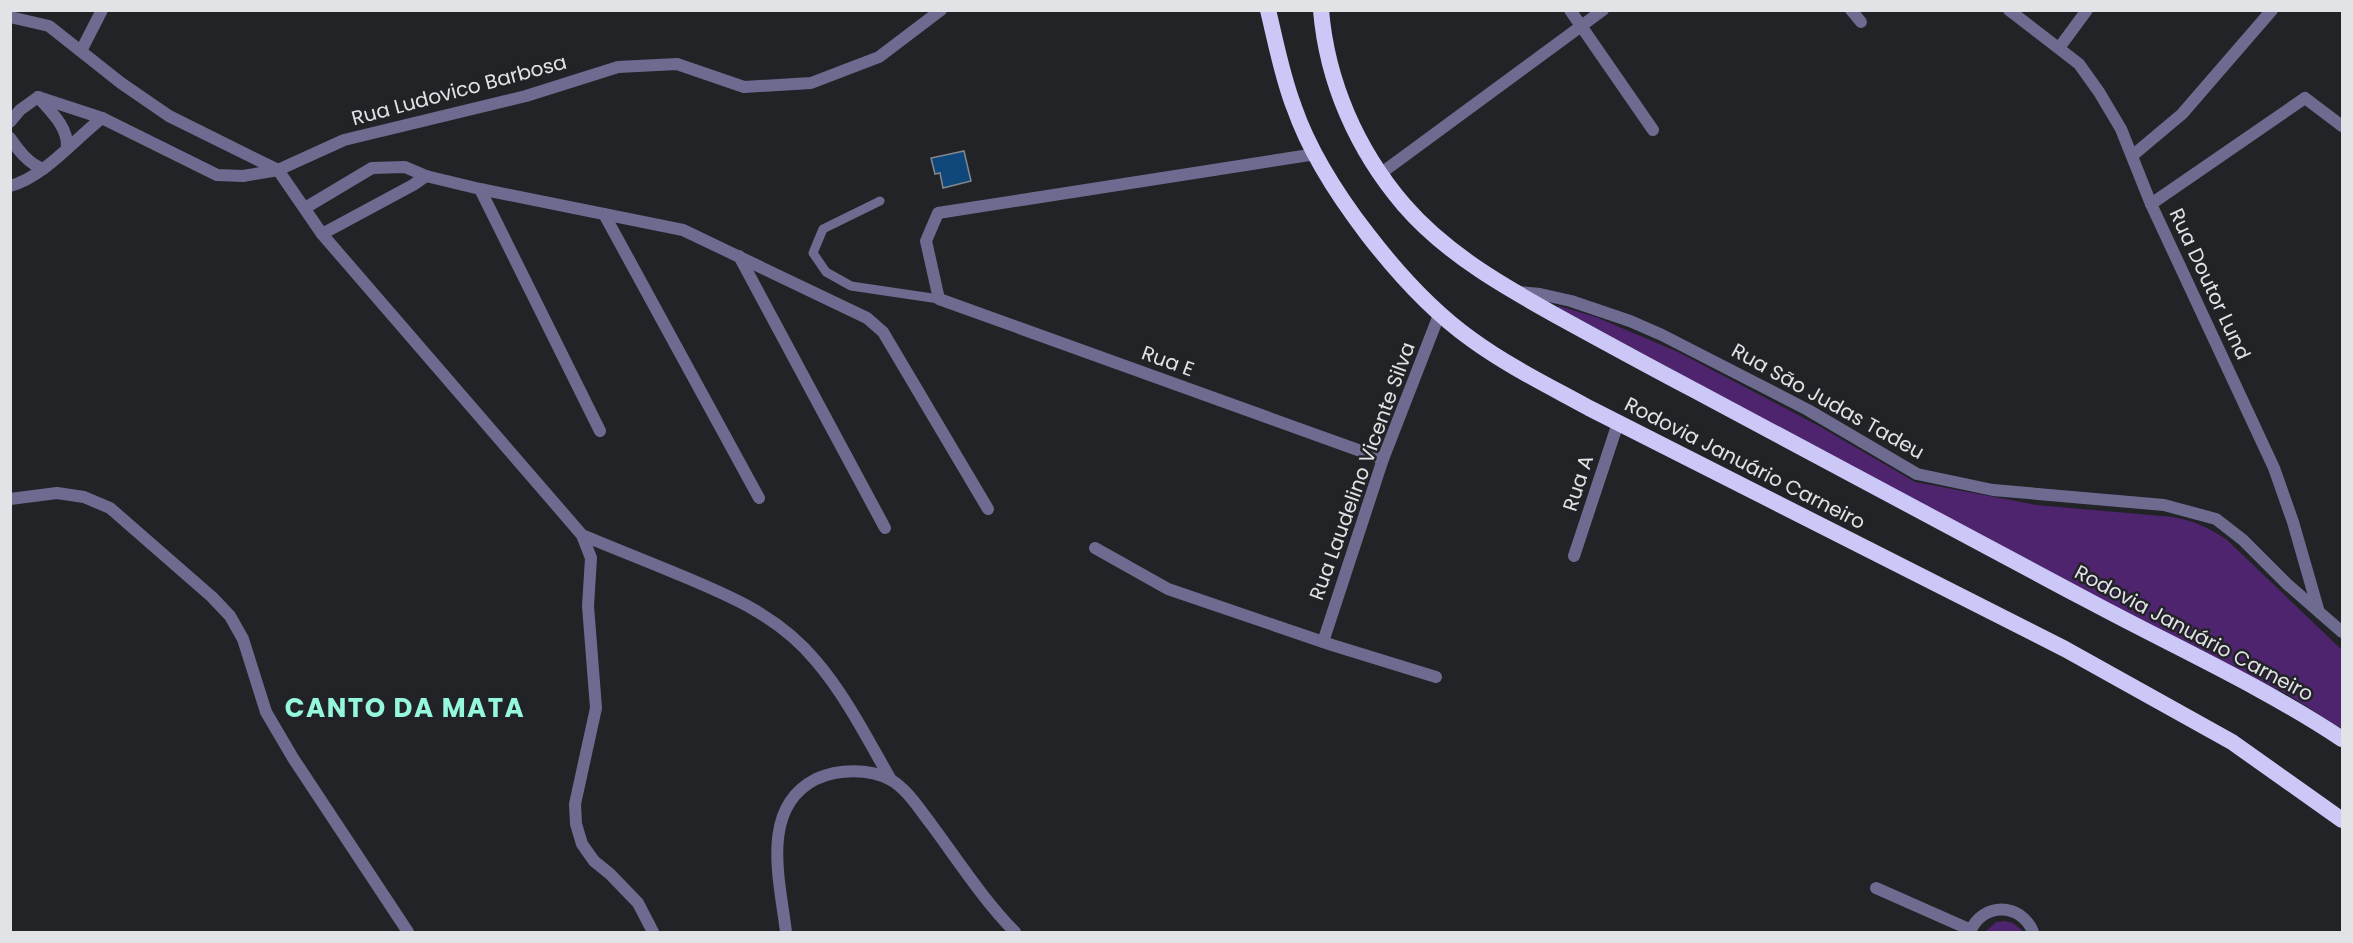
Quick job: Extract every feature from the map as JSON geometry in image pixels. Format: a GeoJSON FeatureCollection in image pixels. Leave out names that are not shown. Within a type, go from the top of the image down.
{"type":"FeatureCollection","features":[{"type":"Feature","properties":{"kind":"highway","name":"Rodovia Januário Carneiro"},"geometry":{"type":"LineString","coordinates":[[1268,10],[1294,109],[1316,154],[1338,191],[1368,235],[1439,315],[1472,340],[1513,366],[1618,423],[2065,649],[2232,742],[2343,820]]}},
{"type":"Feature","properties":{"kind":"highway","name":"Rodovia Januário Carneiro"},"geometry":{"type":"LineString","coordinates":[[1321,10],[1324,45],[1337,87],[1357,136],[1380,174],[1405,206],[1430,231],[1464,259],[1512,291],[1961,534],[2201,657],[2309,717],[2343,739]]}},
{"type":"Feature","properties":{"kind":"street"},"geometry":{"type":"LineString","coordinates":[[81,51],[102,10]]}},
{"type":"Feature","properties":{"kind":"street","name":"Rua Ludovico Barbosa"},"geometry":{"type":"LineString","coordinates":[[38,97],[102,118],[216,175],[243,176],[278,170],[344,140],[526,96],[618,67],[677,64],[744,87],[811,83],[879,57],[941,10]]}},
{"type":"Feature","properties":{"kind":"street"},"geometry":{"type":"LineString","coordinates":[[1570,10],[1653,130]]}},
{"type":"Feature","properties":{"kind":"street"},"geometry":{"type":"LineString","coordinates":[[1380,174],[1603,10]]}},
{"type":"Feature","properties":{"kind":"street"},"geometry":{"type":"LineString","coordinates":[[1851,10],[1860,22]]}},
{"type":"Feature","properties":{"kind":"street","name":"Rua Doutor Lund"},"geometry":{"type":"LineString","coordinates":[[2009,10],[2079,64],[2121,129],[2151,204],[2274,468],[2293,522],[2318,610]]}},
{"type":"Feature","properties":{"kind":"street"},"geometry":{"type":"LineString","coordinates":[[2059,48],[2087,10]]}},
{"type":"Feature","properties":{"kind":"street"},"geometry":{"type":"LineString","coordinates":[[2132,156],[2182,114],[2272,10]]}},
{"type":"Feature","properties":{"kind":"street"},"geometry":{"type":"LineString","coordinates":[[10,17],[49,26],[169,116],[278,170],[322,234],[582,535],[591,558],[588,606],[596,708],[575,804],[576,824],[582,844],[594,861],[638,903],[653,933]]}},
{"type":"Feature","properties":{"kind":"street"},"geometry":{"type":"LineString","coordinates":[[10,122],[20,110],[38,97],[56,117],[63,130],[67,147]]}},
{"type":"Feature","properties":{"kind":"street"},"geometry":{"type":"LineString","coordinates":[[2151,204],[2305,98],[2343,126]]}},
{"type":"Feature","properties":{"kind":"street"},"geometry":{"type":"LineString","coordinates":[[10,186],[43,170],[102,118]]}},
{"type":"Feature","properties":{"kind":"street"},"geometry":{"type":"LineString","coordinates":[[10,138],[34,166],[43,170]]}},
{"type":"Feature","properties":{"kind":"street"},"geometry":{"type":"LineString","coordinates":[[939,299],[926,241],[938,213],[1316,154]]}},
{"type":"Feature","properties":{"kind":"street"},"geometry":{"type":"LineString","coordinates":[[305,207],[372,168],[405,167],[426,176],[480,189],[683,230],[867,318],[883,332],[987,509]]}},
{"type":"Feature","properties":{"kind":"street"},"geometry":{"type":"LineString","coordinates":[[322,234],[426,176]]}},
{"type":"Feature","properties":{"kind":"street"},"geometry":{"type":"LineString","coordinates":[[480,189],[600,431]]}},
{"type":"Feature","properties":{"kind":"street"},"geometry":{"type":"LineString","coordinates":[[604,214],[759,498]]}},
{"type":"Feature","properties":{"kind":"street"},"geometry":{"type":"LineString","coordinates":[[739,256],[885,528]]}},
{"type":"Feature","properties":{"kind":"street","name":"Rua São Judas Tadeu"},"geometry":{"type":"LineString","coordinates":[[1512,291],[1571,301],[1630,321],[1662,335],[1808,410],[1917,474],[1993,490],[2164,505],[2216,519],[2243,540],[2343,632]]}},
{"type":"Feature","properties":{"kind":"street","name":"Rua E"},"geometry":{"type":"LineString","coordinates":[[939,299],[1383,459]]}},
{"type":"Feature","properties":{"kind":"street","name":"Rua Laudelino Vicente Silva"},"geometry":{"type":"LineString","coordinates":[[1323,642],[1383,459],[1439,315]]}},
{"type":"Feature","properties":{"kind":"street","name":"Rua A"},"geometry":{"type":"LineString","coordinates":[[1574,556],[1618,423]]}},
{"type":"Feature","properties":{"kind":"street"},"geometry":{"type":"LineString","coordinates":[[10,499],[57,493],[84,497],[110,508],[212,597],[230,616],[243,639],[266,712],[293,758],[408,933]]}},
{"type":"Feature","properties":{"kind":"street"},"geometry":{"type":"LineString","coordinates":[[582,535],[737,598],[786,631],[816,661],[865,734],[891,780],[914,802],[1015,933]]}},
{"type":"Feature","properties":{"kind":"street"},"geometry":{"type":"LineString","coordinates":[[1095,548],[1168,589],[1323,642],[1436,677]]}},
{"type":"Feature","properties":{"kind":"street"},"geometry":{"type":"LineString","coordinates":[[786,933],[776,842],[780,820],[791,800],[807,784],[827,774],[849,771],[891,780]]}},
{"type":"Feature","properties":{"kind":"street"},"geometry":{"type":"LineString","coordinates":[[1876,888],[1970,931],[1985,913],[1999,909],[2014,911],[2030,926],[2033,933]]}},
{"type":"Feature","properties":{"kind":"lane"},"geometry":{"type":"LineString","coordinates":[[880,201],[823,229],[813,253],[826,272],[851,286],[939,299]]}},
{"type":"Feature","properties":{"kind":"shaded area"},"geometry":{"type":"Polygon","coordinates":[[[1557,307],[1596,317],[1678,352],[1819,426],[1915,482],[2036,505],[2173,517],[2195,523],[2214,532],[2227,540],[2342,650],[2342,729],[2287,694],[2112,608],[1557,307]]]}},
{"type":"Feature","properties":{"kind":"shaded area"},"geometry":{"type":"Polygon","coordinates":[[[1996,922],[2013,923],[2024,932],[1985,932],[1996,922]]]}},
{"type":"Feature","properties":{"kind":"building"},"geometry":{"type":"Polygon","coordinates":[[[964,151],[971,181],[943,188],[940,173],[935,174],[931,158],[964,151]]]}},
{"type":"Feature","properties":{"kind":"district","name":"CANTO DA MATA"},"geometry":{"type":"Point","coordinates":[405,708]}}]}
